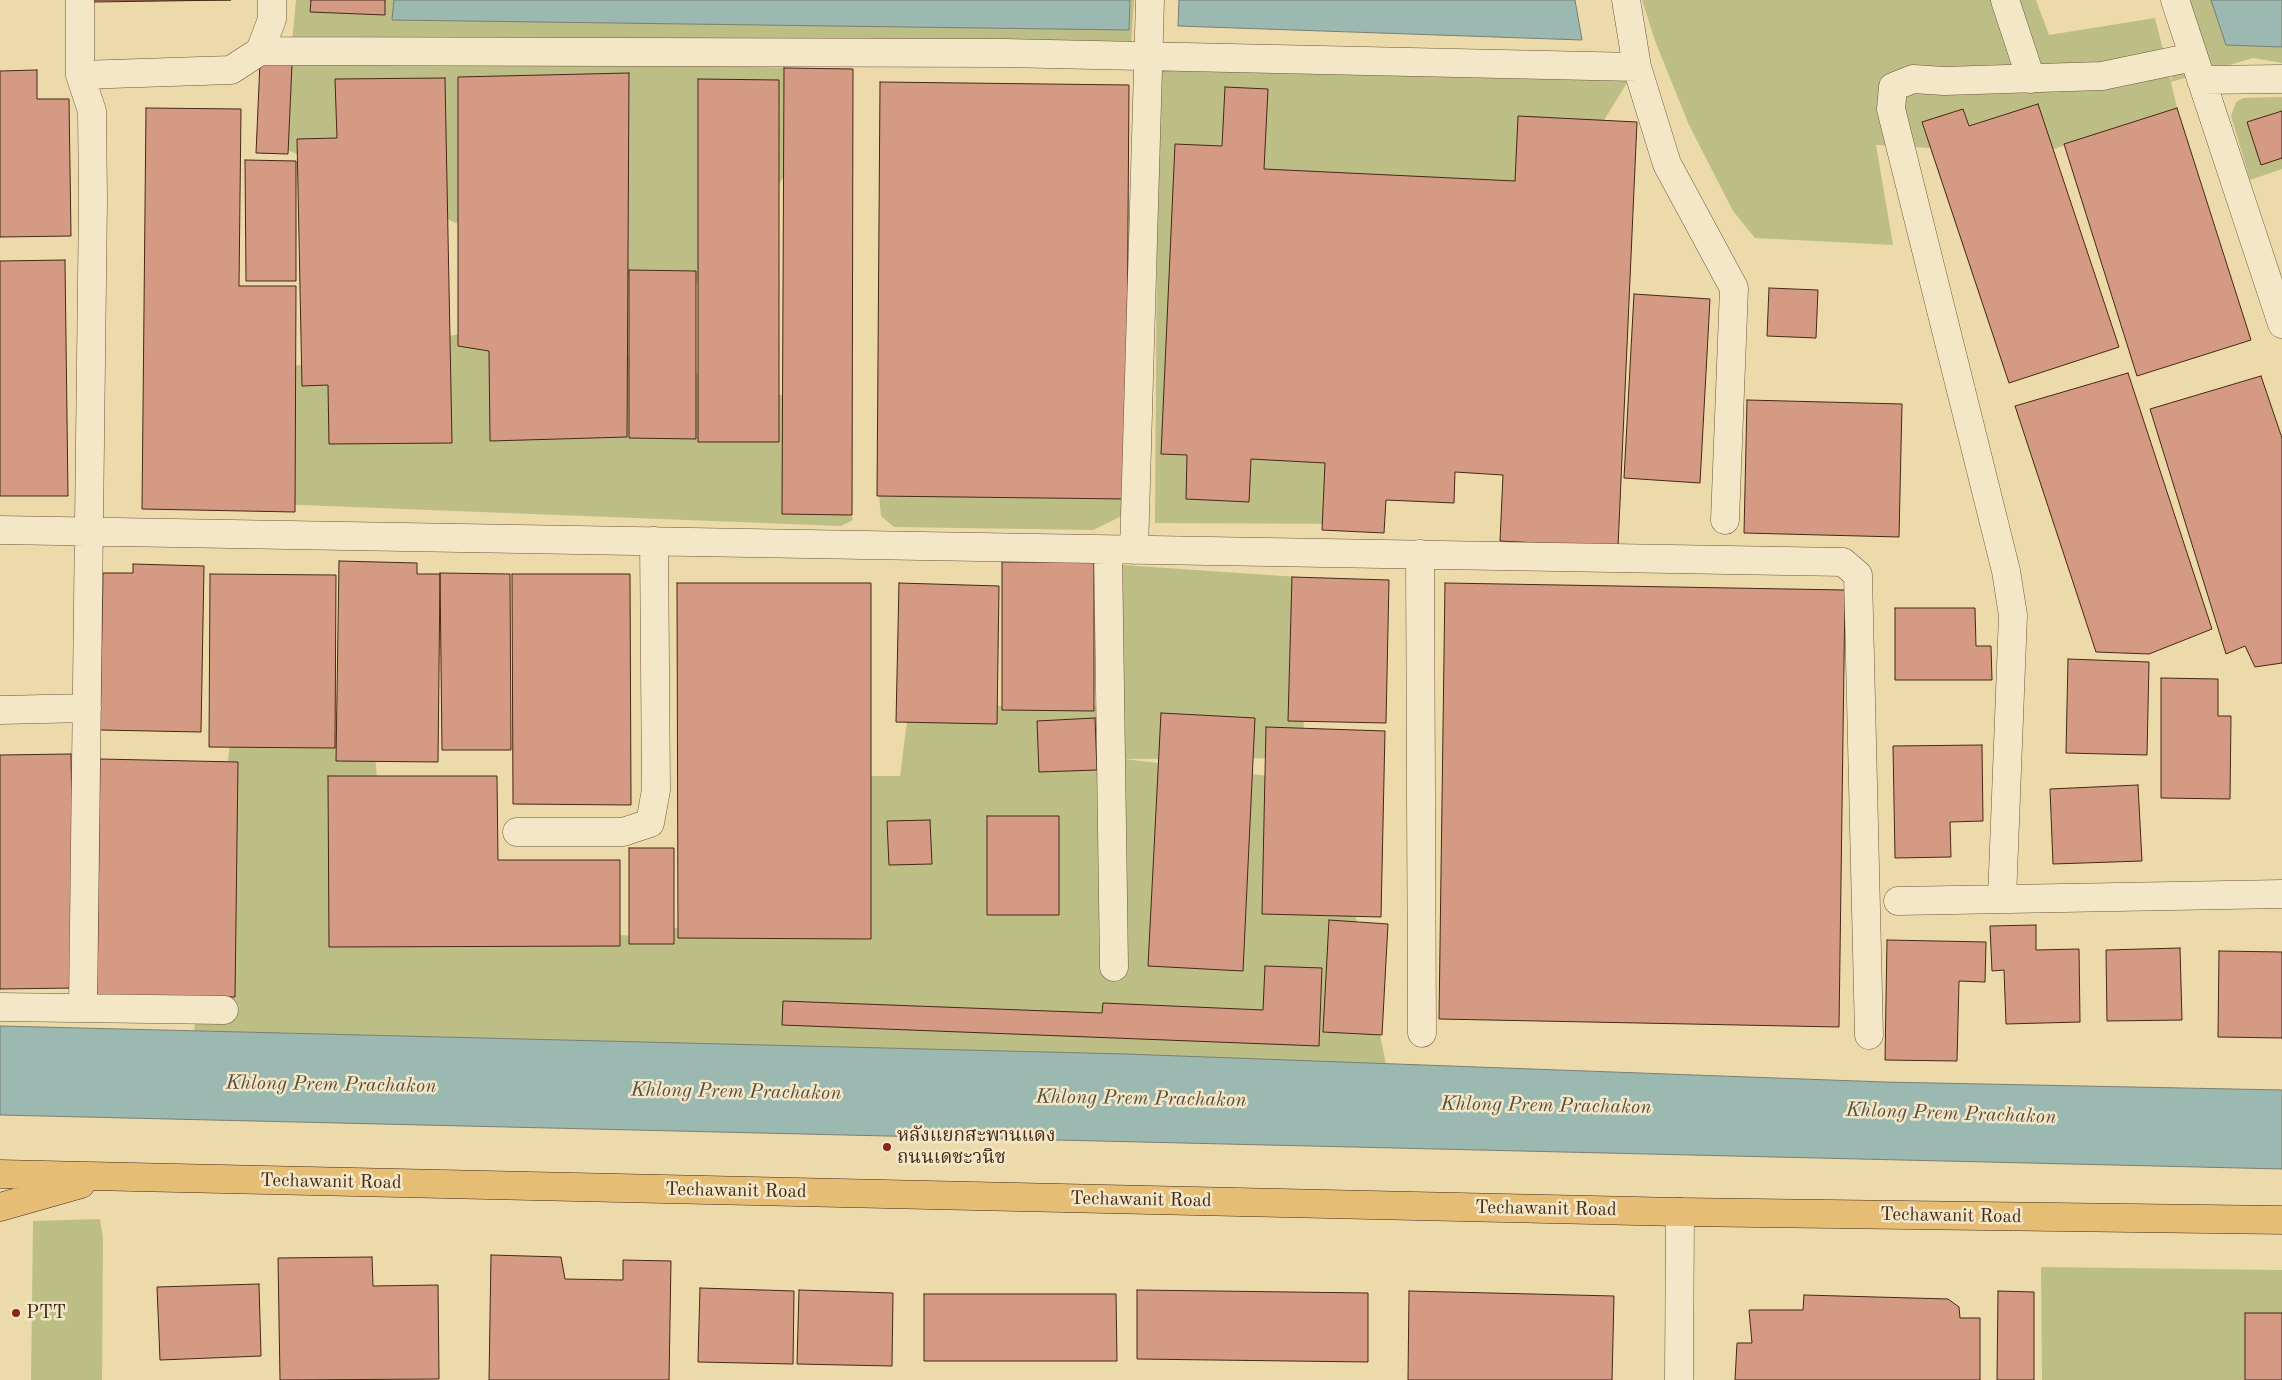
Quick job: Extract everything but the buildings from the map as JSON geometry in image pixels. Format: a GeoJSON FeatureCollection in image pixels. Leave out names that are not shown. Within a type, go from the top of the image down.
{"type":"FeatureCollection","features":[{"type":"Feature","properties":{"kind":"main road","name":"Techawanit Road"},"geometry":{"type":"LineString","coordinates":[[0,1174],[104,1178],[1680,1212],[2282,1220]]}},
{"type":"Feature","properties":{"kind":"main road"},"geometry":{"type":"LineString","coordinates":[[0,1207],[104,1178]]}},
{"type":"Feature","properties":{"kind":"street"},"geometry":{"type":"LineString","coordinates":[[80,0],[80,75],[92,111],[83,1008]]}},
{"type":"Feature","properties":{"kind":"street"},"geometry":{"type":"LineString","coordinates":[[260,51],[272,19],[272,0]]}},
{"type":"Feature","properties":{"kind":"street"},"geometry":{"type":"LineString","coordinates":[[1114,967],[1121,550],[1150,57],[1150,0]]}},
{"type":"Feature","properties":{"kind":"street"},"geometry":{"type":"LineString","coordinates":[[1626,0],[1637,67],[1666,164],[1734,288],[1725,520]]}},
{"type":"Feature","properties":{"kind":"street"},"geometry":{"type":"LineString","coordinates":[[2005,0],[2031,79]]}},
{"type":"Feature","properties":{"kind":"street"},"geometry":{"type":"LineString","coordinates":[[2175,0],[2282,324]]}},
{"type":"Feature","properties":{"kind":"street"},"geometry":{"type":"LineString","coordinates":[[80,75],[230,70],[260,51],[1004,53],[1637,67]]}},
{"type":"Feature","properties":{"kind":"street"},"geometry":{"type":"LineString","coordinates":[[2002,898],[2013,615],[2006,571],[1891,109],[1893,87],[1913,79],[2031,79],[2102,76],[2197,68],[2282,79]]}},
{"type":"Feature","properties":{"kind":"street"},"geometry":{"type":"LineString","coordinates":[[0,530],[1843,562],[1858,575],[1869,1035]]}},
{"type":"Feature","properties":{"kind":"street"},"geometry":{"type":"LineString","coordinates":[[517,832],[623,832],[650,823],[656,790],[654,541]]}},
{"type":"Feature","properties":{"kind":"street"},"geometry":{"type":"LineString","coordinates":[[1420,554],[1422,1032]]}},
{"type":"Feature","properties":{"kind":"street"},"geometry":{"type":"LineString","coordinates":[[0,710],[87,708]]}},
{"type":"Feature","properties":{"kind":"street"},"geometry":{"type":"LineString","coordinates":[[1898,900],[2282,894]]}},
{"type":"Feature","properties":{"kind":"street"},"geometry":{"type":"LineString","coordinates":[[0,1007],[224,1010]]}},
{"type":"Feature","properties":{"kind":"street"},"geometry":{"type":"LineString","coordinates":[[1679,1380],[1680,1212]]}},
{"type":"Feature","properties":{"kind":"green space"},"geometry":{"type":"Polygon","coordinates":[[[296,0],[1134,0],[1131,46],[292,42],[296,0]]]}},
{"type":"Feature","properties":{"kind":"green space"},"geometry":{"type":"Polygon","coordinates":[[[1642,0],[2036,0],[2049,35],[2155,18],[2171,81],[2191,0],[2282,0],[2282,63],[2253,58],[2171,82],[2177,108],[2039,154],[1876,145],[1893,245],[1755,238],[1733,211],[1689,125],[1655,41],[1642,0]]]}},
{"type":"Feature","properties":{"kind":"green space"},"geometry":{"type":"Polygon","coordinates":[[[279,57],[853,69],[714,285],[567,271],[269,142],[279,57]]]}},
{"type":"Feature","properties":{"kind":"green space"},"geometry":{"type":"Polygon","coordinates":[[[1158,69],[1630,78],[1355,524],[1155,523],[1158,69]]]}},
{"type":"Feature","properties":{"kind":"green space"},"geometry":{"type":"Polygon","coordinates":[[[2282,97],[2282,169],[2250,180],[2231,116],[2236,102],[2243,98],[2282,97]]]}},
{"type":"Feature","properties":{"kind":"green space"},"geometry":{"type":"Polygon","coordinates":[[[510,324],[808,402],[853,520],[841,526],[275,504],[279,369],[510,324]]]}},
{"type":"Feature","properties":{"kind":"green space"},"geometry":{"type":"Polygon","coordinates":[[[877,474],[1126,474],[1126,514],[1093,530],[894,527],[881,516],[877,474]]]}},
{"type":"Feature","properties":{"kind":"green space"},"geometry":{"type":"Polygon","coordinates":[[[1123,565],[1298,577],[1305,758],[1124,759],[1278,777],[1350,889],[1386,1064],[194,1031],[233,719],[374,740],[388,926],[642,936],[690,925],[854,776],[900,776],[909,706],[1104,706],[1118,756],[1123,565]]]}},
{"type":"Feature","properties":{"kind":"green space"},"geometry":{"type":"Polygon","coordinates":[[[100,1219],[103,1238],[102,1380],[31,1380],[33,1221],[100,1219]]]}},
{"type":"Feature","properties":{"kind":"green space"},"geometry":{"type":"Polygon","coordinates":[[[2041,1267],[2282,1270],[2282,1380],[2042,1380],[2041,1267]]]}},
{"type":"Feature","properties":{"kind":"water"},"geometry":{"type":"Polygon","coordinates":[[[394,0],[1130,0],[1129,30],[392,20],[394,0]]]}},
{"type":"Feature","properties":{"kind":"water"},"geometry":{"type":"Polygon","coordinates":[[[1179,0],[1575,0],[1582,40],[1178,26],[1179,0]]]}},
{"type":"Feature","properties":{"kind":"water"},"geometry":{"type":"Polygon","coordinates":[[[2211,0],[2282,0],[2282,47],[2226,45],[2211,0]]]}},
{"type":"Feature","properties":{"kind":"water","name":"Khlong Prem Prachakon"},"geometry":{"type":"Polygon","coordinates":[[[0,1026],[1125,1054],[1884,1082],[2282,1090],[2282,1169],[0,1115],[0,1026]]]}},
{"type":"Feature","properties":{"kind":"place","name":"หลังแยกสะพานแดง ถนนเดชะวนิช"},"geometry":{"type":"Point","coordinates":[887,1147]}},
{"type":"Feature","properties":{"kind":"place","name":"PTT"},"geometry":{"type":"Point","coordinates":[16,1313]}}]}
